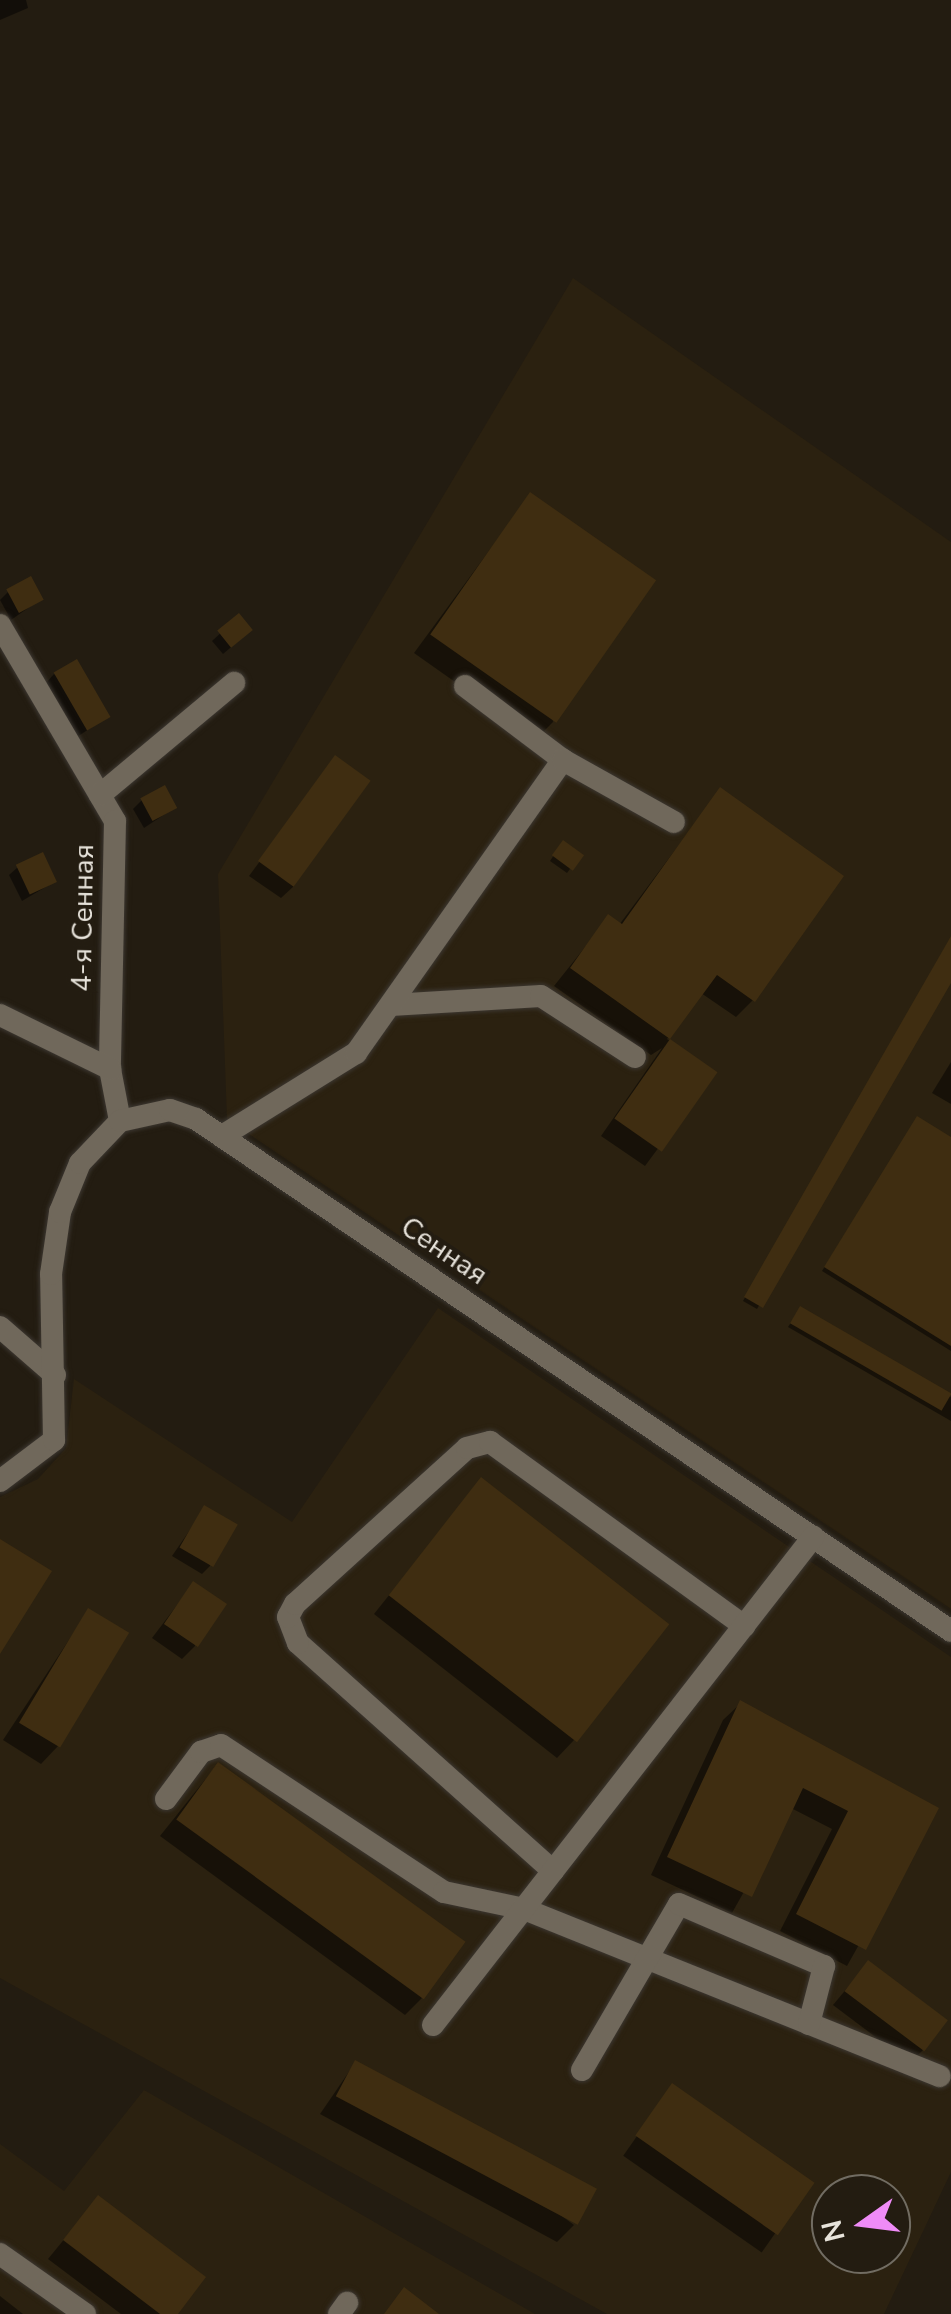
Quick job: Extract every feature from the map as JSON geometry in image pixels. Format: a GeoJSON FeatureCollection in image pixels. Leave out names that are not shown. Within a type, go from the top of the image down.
{"type":"FeatureCollection","features":[{"type":"Feature","properties":{"kind":"street","name":"4-я Сенная"},"geometry":{"type":"LineString","coordinates":[[0,625],[114,821],[110,1069],[120,1121]]}},
{"type":"Feature","properties":{"kind":"street"},"geometry":{"type":"LineString","coordinates":[[100,796],[234,684]]}},
{"type":"Feature","properties":{"kind":"street"},"geometry":{"type":"LineString","coordinates":[[465,686],[563,760],[674,822]]}},
{"type":"Feature","properties":{"kind":"street"},"geometry":{"type":"LineString","coordinates":[[222,1136],[338,1072],[391,1005],[563,760]]}},
{"type":"Feature","properties":{"kind":"street"},"geometry":{"type":"LineString","coordinates":[[391,1005],[541,996],[635,1057]]}},
{"type":"Feature","properties":{"kind":"street"},"geometry":{"type":"LineString","coordinates":[[0,1015],[110,1069]]}},
{"type":"Feature","properties":{"kind":"street","name":"Сенная"},"geometry":{"type":"LineString","coordinates":[[120,1121],[170,1110],[222,1136],[951,1631]]}},
{"type":"Feature","properties":{"kind":"street"},"geometry":{"type":"LineString","coordinates":[[0,1481],[54,1440],[60,1212],[80,1163],[120,1121]]}},
{"type":"Feature","properties":{"kind":"street"},"geometry":{"type":"LineString","coordinates":[[0,1327],[54,1375]]}},
{"type":"Feature","properties":{"kind":"street"},"geometry":{"type":"LineString","coordinates":[[553,1871],[298,1643],[288,1618],[295,1604],[480,1442],[744,1626]]}},
{"type":"Feature","properties":{"kind":"street"},"geometry":{"type":"LineString","coordinates":[[434,2025],[813,1538]]}},
{"type":"Feature","properties":{"kind":"street"},"geometry":{"type":"LineString","coordinates":[[166,1799],[201,1752],[222,1745],[444,1892],[524,1909],[940,2076]]}},
{"type":"Feature","properties":{"kind":"street"},"geometry":{"type":"LineString","coordinates":[[582,2070],[673,1907],[692,1904],[824,1966],[809,2024]]}},
{"type":"Feature","properties":{"kind":"street"},"geometry":{"type":"LineString","coordinates":[[0,2254],[85,2314]]}},
{"type":"Feature","properties":{"kind":"shaded area"},"geometry":{"type":"Polygon","coordinates":[[[573,278],[951,542],[951,1609],[227,1119],[218,874],[573,278]]]}},
{"type":"Feature","properties":{"kind":"shaded area"},"geometry":{"type":"Polygon","coordinates":[[[438,1308],[951,1657],[951,2172],[911,2257],[911,2174],[811,2174],[811,2274],[903,2274],[884,2314],[607,2314],[0,1978],[0,1497],[38,1479],[66,1448],[74,1379],[292,1522],[438,1308]]]}},
{"type":"Feature","properties":{"kind":"shaded area"},"geometry":{"type":"Polygon","coordinates":[[[144,2090],[535,2314],[0,2314],[0,2144],[64,2191],[144,2090]]]}},
{"type":"Feature","properties":{"kind":"building"},"geometry":{"type":"Polygon","coordinates":[[[530,492],[656,580],[556,723],[430,635],[530,492]]]}},
{"type":"Feature","properties":{"kind":"building"},"geometry":{"type":"Polygon","coordinates":[[[31,576],[44,600],[19,613],[6,589],[31,576]]]}},
{"type":"Feature","properties":{"kind":"building"},"geometry":{"type":"Polygon","coordinates":[[[239,613],[253,630],[231,648],[217,631],[239,613]]]}},
{"type":"Feature","properties":{"kind":"building"},"geometry":{"type":"Polygon","coordinates":[[[77,659],[110,717],[87,731],[54,672],[77,659]]]}},
{"type":"Feature","properties":{"kind":"building"},"geometry":{"type":"Polygon","coordinates":[[[335,755],[371,781],[294,887],[258,861],[335,755]]]}},
{"type":"Feature","properties":{"kind":"building"},"geometry":{"type":"Polygon","coordinates":[[[165,785],[177,808],[152,821],[140,798],[165,785]]]}},
{"type":"Feature","properties":{"kind":"building"},"geometry":{"type":"Polygon","coordinates":[[[720,787],[844,876],[755,1002],[717,975],[670,1039],[570,968],[608,914],[622,924],[720,787]]]}},
{"type":"Feature","properties":{"kind":"building"},"geometry":{"type":"Polygon","coordinates":[[[563,840],[584,855],[573,871],[552,855],[563,840]]]}},
{"type":"Feature","properties":{"kind":"building"},"geometry":{"type":"Polygon","coordinates":[[[43,852],[57,882],[30,895],[16,865],[43,852]]]}},
{"type":"Feature","properties":{"kind":"building"},"geometry":{"type":"Polygon","coordinates":[[[951,936],[951,983],[763,1308],[744,1297],[951,936]]]}},
{"type":"Feature","properties":{"kind":"building"},"geometry":{"type":"Polygon","coordinates":[[[670,1039],[718,1072],[662,1152],[614,1118],[670,1039]]]}},
{"type":"Feature","properties":{"kind":"building"},"geometry":{"type":"Polygon","coordinates":[[[917,1116],[951,1137],[951,1346],[824,1267],[917,1116]]]}},
{"type":"Feature","properties":{"kind":"building"},"geometry":{"type":"Polygon","coordinates":[[[800,1306],[951,1393],[942,1411],[790,1323],[800,1306]]]}},
{"type":"Feature","properties":{"kind":"building"},"geometry":{"type":"Polygon","coordinates":[[[481,1477],[669,1624],[577,1742],[389,1595],[481,1477]]]}},
{"type":"Feature","properties":{"kind":"building"},"geometry":{"type":"Polygon","coordinates":[[[204,1505],[238,1524],[213,1567],[180,1547],[204,1505]]]}},
{"type":"Feature","properties":{"kind":"building"},"geometry":{"type":"Polygon","coordinates":[[[0,1539],[52,1571],[0,1654],[0,1539]]]}},
{"type":"Feature","properties":{"kind":"building"},"geometry":{"type":"Polygon","coordinates":[[[193,1581],[227,1604],[198,1647],[164,1624],[193,1581]]]}},
{"type":"Feature","properties":{"kind":"building"},"geometry":{"type":"Polygon","coordinates":[[[88,1608],[129,1633],[60,1748],[19,1723],[88,1608]]]}},
{"type":"Feature","properties":{"kind":"building"},"geometry":{"type":"Polygon","coordinates":[[[740,1700],[939,1808],[866,1950],[796,1914],[848,1811],[803,1788],[752,1897],[667,1857],[740,1700]]]}},
{"type":"Feature","properties":{"kind":"building"},"geometry":{"type":"Polygon","coordinates":[[[218,1762],[466,1942],[424,1999],[176,1819],[218,1762]]]}},
{"type":"Feature","properties":{"kind":"building"},"geometry":{"type":"Polygon","coordinates":[[[868,1960],[948,2020],[924,2051],[845,1991],[868,1960]]]}},
{"type":"Feature","properties":{"kind":"building"},"geometry":{"type":"Polygon","coordinates":[[[355,2060],[597,2189],[578,2225],[336,2096],[355,2060]]]}},
{"type":"Feature","properties":{"kind":"building"},"geometry":{"type":"Polygon","coordinates":[[[672,2083],[811,2180],[811,2188],[778,2235],[635,2135],[672,2083]]]}},
{"type":"Feature","properties":{"kind":"building"},"geometry":{"type":"Polygon","coordinates":[[[98,2195],[206,2277],[178,2314],[160,2314],[63,2240],[98,2195]]]}},
{"type":"Feature","properties":{"kind":"building"},"geometry":{"type":"Polygon","coordinates":[[[404,2287],[439,2314],[384,2314],[404,2287]]]}}]}
